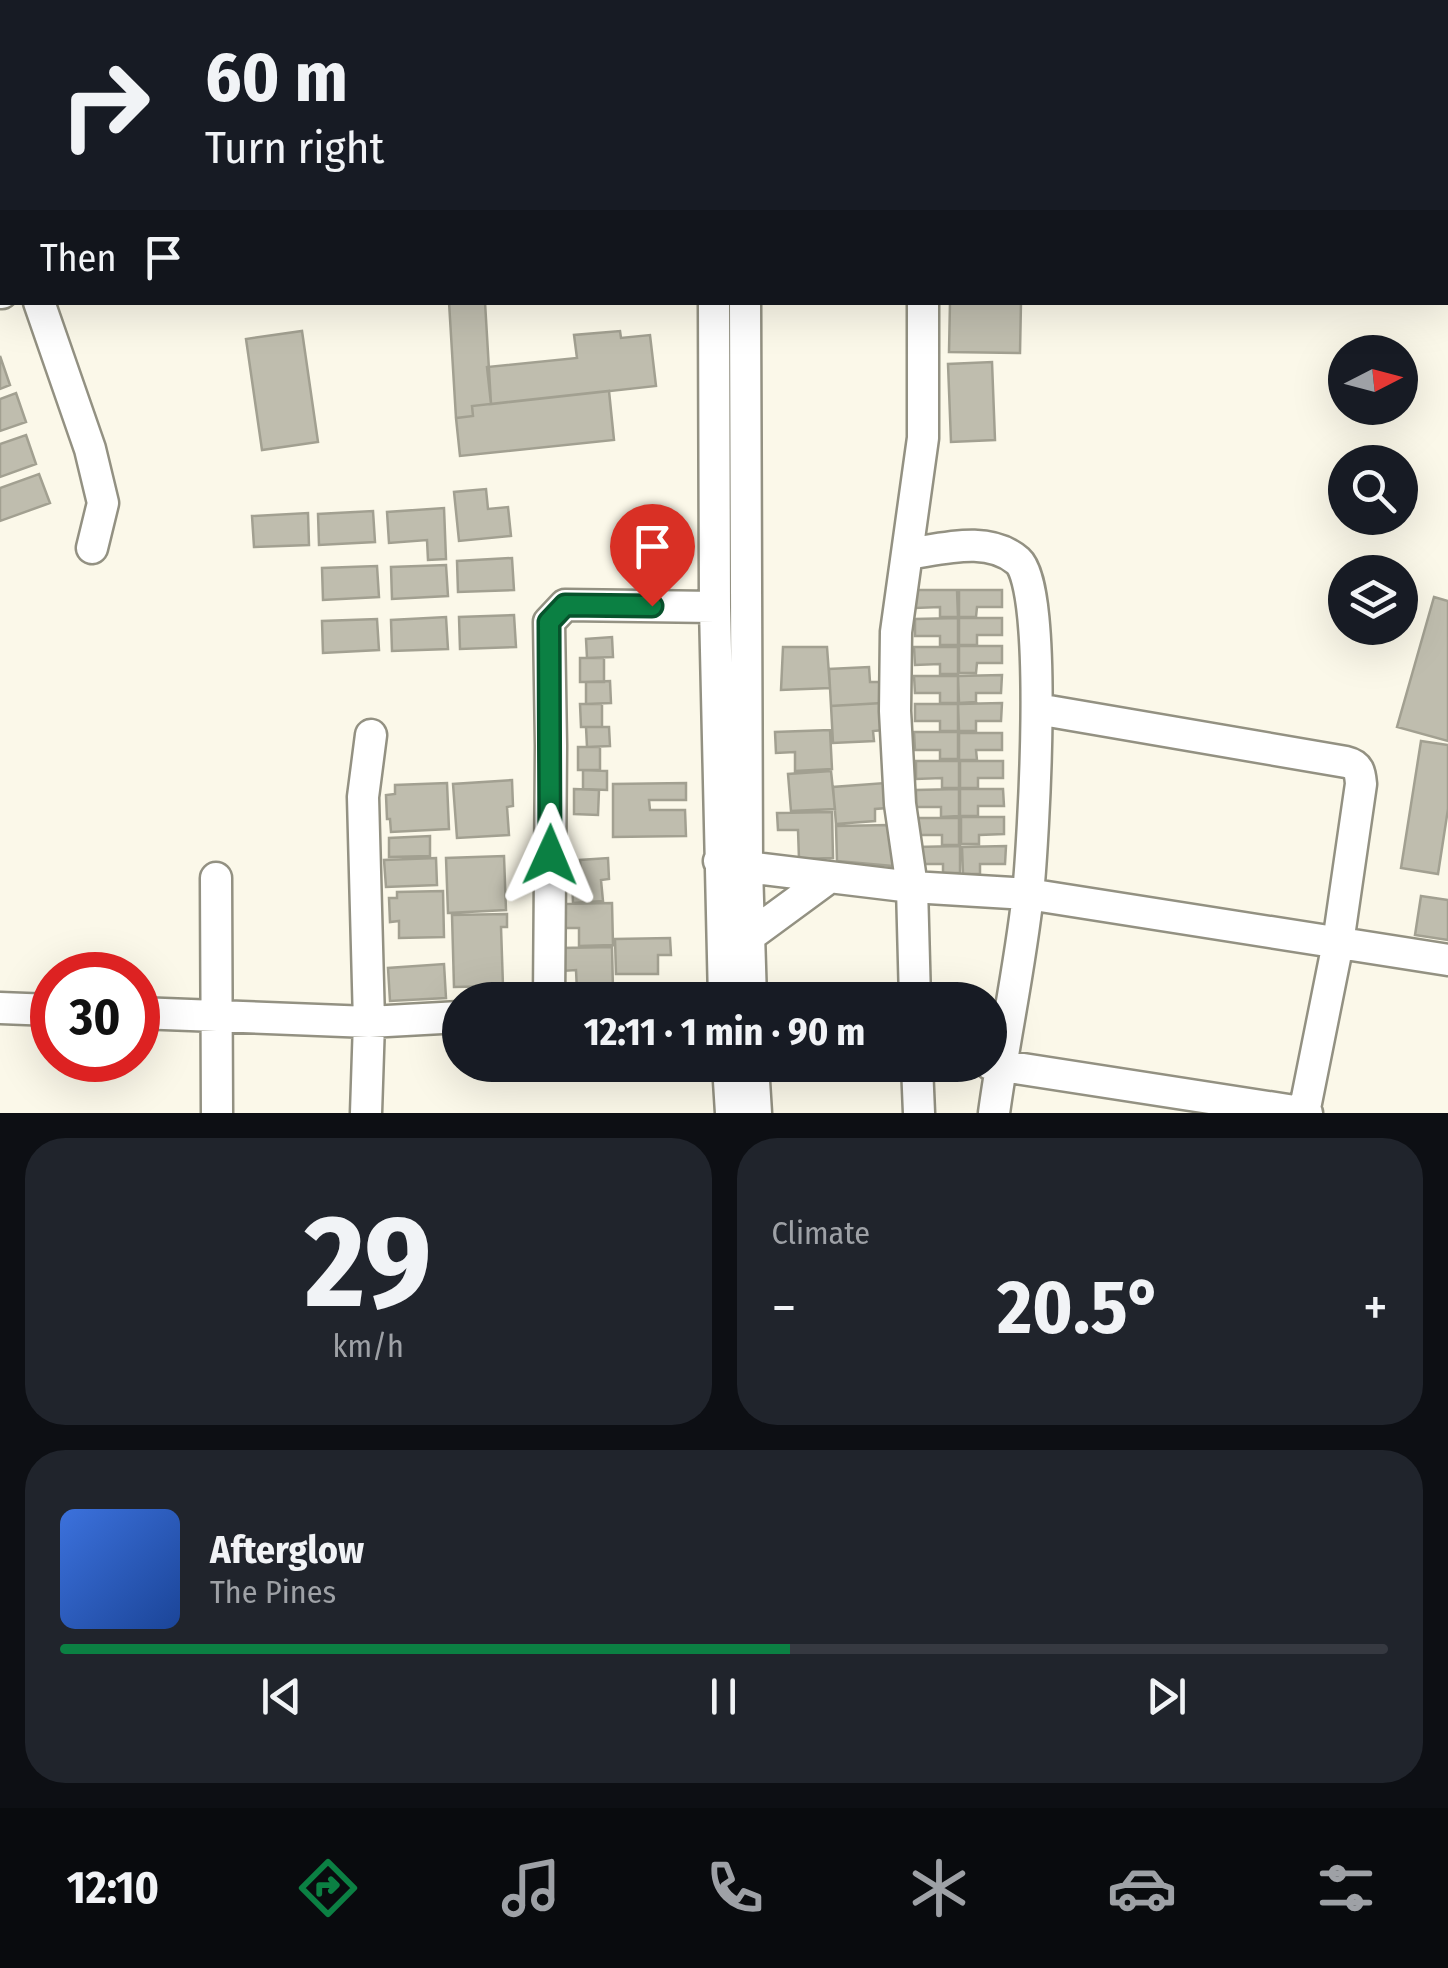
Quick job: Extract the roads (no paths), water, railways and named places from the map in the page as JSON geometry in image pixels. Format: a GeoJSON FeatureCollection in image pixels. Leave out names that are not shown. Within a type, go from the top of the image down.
{"type":"FeatureCollection","features":[{"type":"Feature","properties":{"kind":"street"},"geometry":{"type":"LineString","coordinates":[[41,305],[90,449],[103,503],[92,548]]}},
{"type":"Feature","properties":{"kind":"street"},"geometry":{"type":"LineString","coordinates":[[714,305],[715,607],[733,864],[749,938],[750,982]]}},
{"type":"Feature","properties":{"kind":"street"},"geometry":{"type":"LineString","coordinates":[[723,982],[722,954],[733,864],[745,305]]}},
{"type":"Feature","properties":{"kind":"street"},"geometry":{"type":"LineString","coordinates":[[915,982],[912,887],[900,804],[895,711],[896,632],[923,438],[923,305]]}},
{"type":"Feature","properties":{"kind":"street"},"geometry":{"type":"LineString","coordinates":[[908,554],[965,546],[997,548],[1021,564],[1030,586],[1037,709],[1028,894],[1007,1006]]}},
{"type":"Feature","properties":{"kind":"street"},"geometry":{"type":"LineString","coordinates":[[549,982],[549,622],[565,605],[715,607]]}},
{"type":"Feature","properties":{"kind":"street"},"geometry":{"type":"LineString","coordinates":[[1007,1066],[1305,1113],[1338,943],[1361,784],[1360,770],[1354,764],[1037,709]]}},
{"type":"Feature","properties":{"kind":"street"},"geometry":{"type":"LineString","coordinates":[[366,1113],[363,797],[371,735]]}},
{"type":"Feature","properties":{"kind":"street"},"geometry":{"type":"LineString","coordinates":[[733,864],[912,887],[1028,894],[1448,960]]}},
{"type":"Feature","properties":{"kind":"street"},"geometry":{"type":"LineString","coordinates":[[722,954],[830,877]]}},
{"type":"Feature","properties":{"kind":"street"},"geometry":{"type":"LineString","coordinates":[[216,878],[217,1113]]}},
{"type":"Feature","properties":{"kind":"street"},"geometry":{"type":"LineString","coordinates":[[0,1008],[30,1009]]}},
{"type":"Feature","properties":{"kind":"street"},"geometry":{"type":"LineString","coordinates":[[160,1014],[368,1022],[442,1018]]}},
{"type":"Feature","properties":{"kind":"street"},"geometry":{"type":"LineString","coordinates":[[729,1082],[731,1113]]}},
{"type":"Feature","properties":{"kind":"street"},"geometry":{"type":"LineString","coordinates":[[755,1082],[756,1113]]}},
{"type":"Feature","properties":{"kind":"street"},"geometry":{"type":"LineString","coordinates":[[918,1082],[919,1113]]}},
{"type":"Feature","properties":{"kind":"street"},"geometry":{"type":"LineString","coordinates":[[994,1113],[995,1082]]}}]}
